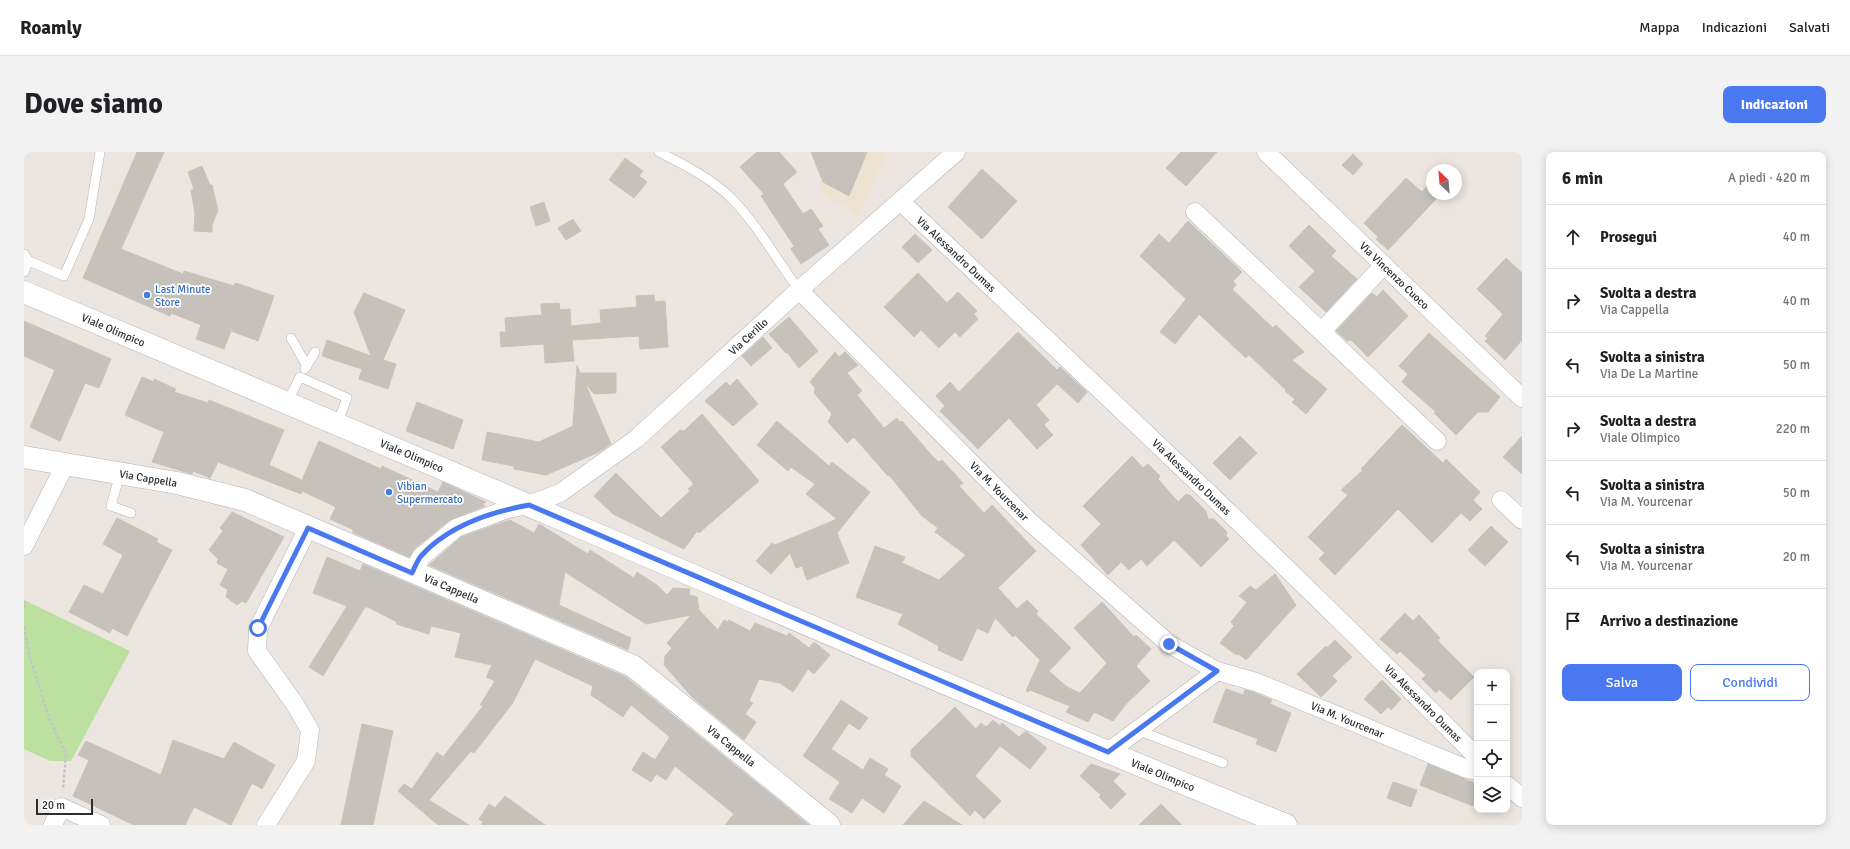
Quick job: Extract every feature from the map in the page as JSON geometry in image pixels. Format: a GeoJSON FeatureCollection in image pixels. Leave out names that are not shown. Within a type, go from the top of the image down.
{"type":"FeatureCollection","features":[{"type":"Feature","properties":{"kind":"street","name":"Via Vincenzo Cuoco"},"geometry":{"type":"LineString","coordinates":[[1266,152],[1522,398]]}},
{"type":"Feature","properties":{"kind":"street","name":"Via Cerillo"},"geometry":{"type":"LineString","coordinates":[[412,573],[421,557],[456,528],[508,509],[529,505],[560,493],[636,439],[799,290],[901,202],[947,155]]}},
{"type":"Feature","properties":{"kind":"street","name":"Via Alessandro Dumas"},"geometry":{"type":"LineString","coordinates":[[901,202],[1191,476],[1388,666],[1474,754]]}},
{"type":"Feature","properties":{"kind":"street"},"geometry":{"type":"LineString","coordinates":[[1195,212],[1437,441]]}},
{"type":"Feature","properties":{"kind":"street"},"geometry":{"type":"LineString","coordinates":[[1322,331],[1384,265]]}},
{"type":"Feature","properties":{"kind":"street","name":"Via M. Yourcenar"},"geometry":{"type":"LineString","coordinates":[[799,290],[1030,521],[1169,644],[1217,671],[1256,682],[1467,769],[1474,770]]}},
{"type":"Feature","properties":{"kind":"street","name":"Viale Olimpico"},"geometry":{"type":"LineString","coordinates":[[24,292],[1108,752],[1286,825]]}},
{"type":"Feature","properties":{"kind":"street","name":"Via Cappella"},"geometry":{"type":"LineString","coordinates":[[24,457],[177,483],[245,500],[412,573],[633,666],[829,825]]}},
{"type":"Feature","properties":{"kind":"street"},"geometry":{"type":"LineString","coordinates":[[24,546],[65,465]]}},
{"type":"Feature","properties":{"kind":"street"},"geometry":{"type":"LineString","coordinates":[[1501,500],[1522,520]]}},
{"type":"Feature","properties":{"kind":"street"},"geometry":{"type":"LineString","coordinates":[[266,825],[306,761],[310,730],[294,703],[257,651],[258,628],[308,528]]}},
{"type":"Feature","properties":{"kind":"street"},"geometry":{"type":"LineString","coordinates":[[1108,752],[1217,671]]}},
{"type":"Feature","properties":{"kind":"street"},"geometry":{"type":"LineString","coordinates":[[1510,788],[1522,798]]}},
{"type":"Feature","properties":{"kind":"street"},"geometry":{"type":"LineString","coordinates":[[52,825],[61,806],[101,825]]}},
{"type":"Feature","properties":{"kind":"lane"},"geometry":{"type":"LineString","coordinates":[[24,272],[26,258],[64,276],[89,219],[100,152]]}},
{"type":"Feature","properties":{"kind":"lane"},"geometry":{"type":"LineString","coordinates":[[658,152],[713,183],[730,197],[743,212],[799,290]]}},
{"type":"Feature","properties":{"kind":"lane"},"geometry":{"type":"LineString","coordinates":[[291,338],[307,366]]}},
{"type":"Feature","properties":{"kind":"lane"},"geometry":{"type":"LineString","coordinates":[[286,404],[315,352]]}},
{"type":"Feature","properties":{"kind":"lane"},"geometry":{"type":"LineString","coordinates":[[300,377],[347,398],[337,425]]}},
{"type":"Feature","properties":{"kind":"lane"},"geometry":{"type":"LineString","coordinates":[[120,474],[111,506],[131,513]]}},
{"type":"Feature","properties":{"kind":"lane"},"geometry":{"type":"LineString","coordinates":[[1137,730],[1223,763]]}},
{"type":"Feature","properties":{"kind":"path"},"geometry":{"type":"LineString","coordinates":[[24,608],[25,601]]}},
{"type":"Feature","properties":{"kind":"path"},"geometry":{"type":"LineString","coordinates":[[24,627],[30,658],[49,718],[66,755],[61,806]]}},
{"type":"Feature","properties":{"kind":"shaded area"},"geometry":{"type":"Polygon","coordinates":[[[836,152],[887,152],[858,217],[819,189],[836,152]]]}},
{"type":"Feature","properties":{"kind":"green space"},"geometry":{"type":"Polygon","coordinates":[[[24,600],[130,651],[71,761],[50,761],[24,749],[24,600]]]}},
{"type":"Feature","properties":{"kind":"building"},"geometry":{"type":"Polygon","coordinates":[[[137,152],[164,152],[121,249],[183,274],[184,271],[234,286],[235,283],[274,296],[258,341],[231,331],[224,349],[196,339],[201,325],[171,313],[170,316],[83,278],[137,152]]]}},
{"type":"Feature","properties":{"kind":"building"},"geometry":{"type":"Polygon","coordinates":[[[757,152],[779,152],[797,172],[783,184],[803,214],[811,209],[823,226],[818,229],[829,245],[801,264],[791,249],[794,246],[761,196],[764,194],[740,167],[757,152]]]}},
{"type":"Feature","properties":{"kind":"building"},"geometry":{"type":"Polygon","coordinates":[[[811,152],[867,152],[849,196],[823,182],[811,152]]]}},
{"type":"Feature","properties":{"kind":"building"},"geometry":{"type":"Polygon","coordinates":[[[1181,152],[1217,152],[1186,186],[1166,168],[1181,152]]]}},
{"type":"Feature","properties":{"kind":"building"},"geometry":{"type":"Polygon","coordinates":[[[1353,154],[1363,164],[1353,175],[1342,165],[1353,154]]]}},
{"type":"Feature","properties":{"kind":"building"},"geometry":{"type":"Polygon","coordinates":[[[625,158],[643,171],[639,176],[647,182],[634,198],[609,180],[625,158]]]}},
{"type":"Feature","properties":{"kind":"building"},"geometry":{"type":"Polygon","coordinates":[[[202,166],[210,185],[212,185],[218,210],[212,225],[212,232],[194,231],[195,214],[191,190],[194,189],[188,172],[202,166]]]}},
{"type":"Feature","properties":{"kind":"building"},"geometry":{"type":"Polygon","coordinates":[[[982,169],[1017,201],[982,239],[948,207],[982,169]]]}},
{"type":"Feature","properties":{"kind":"building"},"geometry":{"type":"Polygon","coordinates":[[[1406,178],[1422,192],[1426,187],[1426,200],[1435,200],[1388,250],[1376,239],[1378,237],[1364,223],[1406,178]]]}},
{"type":"Feature","properties":{"kind":"building"},"geometry":{"type":"Polygon","coordinates":[[[544,202],[550,221],[536,226],[530,207],[544,202]]]}},
{"type":"Feature","properties":{"kind":"building"},"geometry":{"type":"Polygon","coordinates":[[[573,219],[581,231],[566,240],[558,228],[573,219]]]}},
{"type":"Feature","properties":{"kind":"building"},"geometry":{"type":"Polygon","coordinates":[[[1188,221],[1242,272],[1233,281],[1236,285],[1232,289],[1273,328],[1276,325],[1304,352],[1292,360],[1327,389],[1306,414],[1292,402],[1295,399],[1249,355],[1246,358],[1199,314],[1175,344],[1160,332],[1186,299],[1140,256],[1159,234],[1169,243],[1188,221]]]}},
{"type":"Feature","properties":{"kind":"building"},"geometry":{"type":"Polygon","coordinates":[[[1309,225],[1336,251],[1331,256],[1357,279],[1326,312],[1299,287],[1315,271],[1289,246],[1309,225]]]}},
{"type":"Feature","properties":{"kind":"building"},"geometry":{"type":"Polygon","coordinates":[[[915,234],[932,250],[918,263],[902,247],[915,234]]]}},
{"type":"Feature","properties":{"kind":"building"},"geometry":{"type":"Polygon","coordinates":[[[1506,258],[1522,273],[1522,340],[1505,360],[1485,341],[1488,338],[1485,336],[1503,314],[1477,289],[1506,258]]]}},
{"type":"Feature","properties":{"kind":"building"},"geometry":{"type":"Polygon","coordinates":[[[918,273],[947,303],[958,292],[977,311],[974,314],[978,319],[960,337],[955,332],[939,348],[921,330],[914,337],[884,307],[918,273]]]}},
{"type":"Feature","properties":{"kind":"building"},"geometry":{"type":"Polygon","coordinates":[[[1383,290],[1408,316],[1368,357],[1351,340],[1347,341],[1336,331],[1372,293],[1377,297],[1383,290]]]}},
{"type":"Feature","properties":{"kind":"building"},"geometry":{"type":"Polygon","coordinates":[[[364,293],[405,310],[383,360],[396,364],[388,389],[359,379],[362,369],[322,356],[327,340],[371,356],[354,312],[364,293]]]}},
{"type":"Feature","properties":{"kind":"building"},"geometry":{"type":"Polygon","coordinates":[[[654,295],[655,302],[665,301],[668,347],[640,349],[639,336],[572,340],[574,361],[545,363],[544,344],[501,347],[500,332],[506,332],[505,318],[542,315],[541,304],[559,303],[560,310],[570,309],[571,326],[601,323],[600,310],[637,307],[636,296],[654,295]]]}},
{"type":"Feature","properties":{"kind":"building"},"geometry":{"type":"Polygon","coordinates":[[[789,317],[818,351],[799,368],[787,352],[786,353],[769,334],[789,317]]]}},
{"type":"Feature","properties":{"kind":"building"},"geometry":{"type":"Polygon","coordinates":[[[24,321],[111,359],[99,388],[85,383],[60,441],[30,427],[55,370],[24,356],[24,321]]]}},
{"type":"Feature","properties":{"kind":"building"},"geometry":{"type":"Polygon","coordinates":[[[1018,332],[1057,370],[1060,367],[1087,392],[1078,403],[1057,384],[1036,405],[1049,420],[1044,425],[1053,435],[1037,449],[1009,418],[978,449],[940,411],[945,406],[936,396],[950,382],[959,392],[1018,332]]]}},
{"type":"Feature","properties":{"kind":"building"},"geometry":{"type":"Polygon","coordinates":[[[1429,333],[1500,397],[1488,412],[1478,412],[1456,435],[1434,413],[1436,412],[1402,382],[1408,374],[1399,366],[1429,333]]]}},
{"type":"Feature","properties":{"kind":"building"},"geometry":{"type":"Polygon","coordinates":[[[763,337],[772,348],[751,366],[742,356],[763,337]]]}},
{"type":"Feature","properties":{"kind":"building"},"geometry":{"type":"Polygon","coordinates":[[[835,352],[839,357],[845,352],[858,365],[847,373],[862,391],[857,395],[884,428],[897,418],[900,422],[902,421],[934,458],[939,462],[942,460],[963,483],[959,486],[984,513],[992,505],[1036,551],[998,588],[1017,609],[1027,600],[1038,611],[1036,614],[1071,648],[1049,671],[1067,687],[1080,693],[1107,663],[1074,628],[1102,602],[1134,637],[1136,635],[1151,649],[1136,666],[1150,681],[1127,703],[1113,721],[1094,712],[1088,722],[1066,712],[1070,706],[1030,690],[1028,692],[1026,691],[1040,660],[1015,635],[1013,637],[995,618],[988,633],[977,628],[962,661],[938,650],[939,646],[898,624],[903,614],[856,597],[875,546],[905,557],[902,563],[939,580],[966,555],[935,532],[938,528],[922,516],[889,475],[888,476],[854,437],[847,443],[828,422],[832,414],[814,393],[815,388],[810,382],[835,352]]]}},
{"type":"Feature","properties":{"kind":"building"},"geometry":{"type":"Polygon","coordinates":[[[577,365],[580,373],[616,373],[616,393],[594,394],[585,383],[611,444],[599,452],[546,475],[514,469],[514,466],[482,460],[487,432],[539,442],[573,426],[577,365]]]}},
{"type":"Feature","properties":{"kind":"building"},"geometry":{"type":"Polygon","coordinates":[[[142,377],[154,382],[154,379],[176,389],[174,392],[208,403],[209,400],[284,430],[269,465],[302,480],[319,441],[381,469],[382,466],[438,492],[443,482],[486,502],[482,504],[485,506],[450,520],[414,549],[409,557],[352,532],[354,530],[330,519],[336,507],[302,491],[301,494],[218,462],[210,478],[193,471],[192,474],[152,462],[164,432],[125,415],[142,377]]]}},
{"type":"Feature","properties":{"kind":"building"},"geometry":{"type":"Polygon","coordinates":[[[737,379],[758,404],[733,426],[705,401],[726,382],[730,386],[737,379]]]}},
{"type":"Feature","properties":{"kind":"building"},"geometry":{"type":"Polygon","coordinates":[[[417,402],[463,420],[453,449],[406,431],[417,402]]]}},
{"type":"Feature","properties":{"kind":"building"},"geometry":{"type":"Polygon","coordinates":[[[702,414],[759,481],[699,533],[697,531],[684,549],[613,514],[594,496],[616,473],[661,518],[690,491],[688,489],[694,484],[661,447],[680,430],[684,431],[702,414]]]}},
{"type":"Feature","properties":{"kind":"building"},"geometry":{"type":"Polygon","coordinates":[[[777,421],[829,466],[832,462],[870,492],[837,533],[849,563],[807,580],[802,566],[796,568],[790,553],[771,574],[756,561],[772,543],[775,545],[837,519],[806,494],[815,484],[791,467],[788,471],[757,445],[777,421]]]}},
{"type":"Feature","properties":{"kind":"building"},"geometry":{"type":"Polygon","coordinates":[[[1402,425],[1443,463],[1446,459],[1480,492],[1473,500],[1482,509],[1470,521],[1461,513],[1432,543],[1398,509],[1335,575],[1319,559],[1325,553],[1308,537],[1348,495],[1341,490],[1363,470],[1361,469],[1402,425]]]}},
{"type":"Feature","properties":{"kind":"building"},"geometry":{"type":"Polygon","coordinates":[[[1240,436],[1257,453],[1230,480],[1213,463],[1240,436]]]}},
{"type":"Feature","properties":{"kind":"building"},"geometry":{"type":"Polygon","coordinates":[[[1522,436],[1522,474],[1503,457],[1522,436]]]}},
{"type":"Feature","properties":{"kind":"building"},"geometry":{"type":"Polygon","coordinates":[[[1132,456],[1143,468],[1148,464],[1160,476],[1158,479],[1178,502],[1186,494],[1191,496],[1206,511],[1208,519],[1214,519],[1227,532],[1226,536],[1229,539],[1201,567],[1174,540],[1147,566],[1141,559],[1129,570],[1121,562],[1108,575],[1081,545],[1101,524],[1083,506],[1132,456]]]}},
{"type":"Feature","properties":{"kind":"building"},"geometry":{"type":"Polygon","coordinates":[[[232,512],[284,537],[246,603],[242,601],[237,605],[226,597],[228,590],[220,585],[228,569],[217,563],[218,559],[209,550],[223,531],[220,528],[232,512]]]}},
{"type":"Feature","properties":{"kind":"building"},"geometry":{"type":"Polygon","coordinates":[[[117,518],[158,539],[156,542],[172,550],[127,636],[112,628],[110,633],[69,612],[84,585],[103,594],[123,555],[103,544],[117,518]]]}},
{"type":"Feature","properties":{"kind":"building"},"geometry":{"type":"Polygon","coordinates":[[[510,520],[534,533],[539,524],[588,554],[590,550],[634,578],[637,572],[658,586],[667,595],[673,588],[690,589],[689,595],[697,597],[699,610],[718,630],[724,620],[728,622],[729,620],[750,631],[755,623],[787,636],[789,633],[809,648],[814,642],[830,655],[814,674],[808,669],[793,692],[780,683],[759,679],[749,701],[753,703],[745,714],[756,722],[744,740],[693,698],[664,665],[665,656],[672,648],[667,643],[691,615],[646,624],[565,572],[559,605],[631,638],[628,650],[429,565],[461,537],[510,520]]]}},
{"type":"Feature","properties":{"kind":"building"},"geometry":{"type":"Polygon","coordinates":[[[1491,526],[1508,542],[1485,566],[1468,550],[1491,526]]]}},
{"type":"Feature","properties":{"kind":"building"},"geometry":{"type":"Polygon","coordinates":[[[327,557],[360,571],[363,564],[626,677],[809,825],[725,825],[734,814],[675,766],[666,780],[656,774],[651,782],[632,770],[643,752],[655,760],[670,737],[631,705],[623,717],[591,695],[593,686],[535,659],[512,704],[474,753],[471,751],[429,800],[469,825],[438,825],[398,791],[404,784],[412,789],[437,752],[443,757],[483,706],[480,705],[495,681],[486,677],[492,665],[455,657],[461,633],[431,626],[429,634],[396,624],[397,622],[368,607],[365,607],[323,676],[309,667],[347,606],[313,593],[327,557]]]}},
{"type":"Feature","properties":{"kind":"building"},"geometry":{"type":"Polygon","coordinates":[[[1275,574],[1296,605],[1246,660],[1220,643],[1234,626],[1231,622],[1247,602],[1239,596],[1250,586],[1256,590],[1275,574]]]}},
{"type":"Feature","properties":{"kind":"building"},"geometry":{"type":"Polygon","coordinates":[[[1405,613],[1413,621],[1419,615],[1440,638],[1438,640],[1439,642],[1474,677],[1451,700],[1439,689],[1436,693],[1422,679],[1426,675],[1400,651],[1397,654],[1380,639],[1405,613]]]}},
{"type":"Feature","properties":{"kind":"building"},"geometry":{"type":"Polygon","coordinates":[[[1335,640],[1352,657],[1332,676],[1337,681],[1321,697],[1297,674],[1326,646],[1327,648],[1335,640]]]}},
{"type":"Feature","properties":{"kind":"building"},"geometry":{"type":"Polygon","coordinates":[[[1382,680],[1401,699],[1391,710],[1388,707],[1381,714],[1364,699],[1382,680]]]}},
{"type":"Feature","properties":{"kind":"building"},"geometry":{"type":"Polygon","coordinates":[[[1226,689],[1243,695],[1245,690],[1253,692],[1272,700],[1270,704],[1291,713],[1276,752],[1256,744],[1258,739],[1213,722],[1226,689]]]}},
{"type":"Feature","properties":{"kind":"building"},"geometry":{"type":"Polygon","coordinates":[[[841,700],[868,718],[859,730],[849,723],[831,749],[863,770],[870,758],[888,769],[884,775],[901,786],[884,813],[862,798],[852,813],[829,799],[840,782],[803,756],[841,700]]]}},
{"type":"Feature","properties":{"kind":"building"},"geometry":{"type":"Polygon","coordinates":[[[955,707],[976,729],[981,723],[986,727],[993,720],[1000,726],[1002,723],[1019,737],[1026,731],[1047,748],[1030,769],[1000,746],[975,776],[1001,801],[984,819],[975,810],[970,816],[911,756],[911,750],[955,707]]]}},
{"type":"Feature","properties":{"kind":"building"},"geometry":{"type":"Polygon","coordinates":[[[362,724],[393,731],[373,825],[341,825],[362,724]]]}},
{"type":"Feature","properties":{"kind":"building"},"geometry":{"type":"Polygon","coordinates":[[[173,740],[224,759],[234,742],[275,765],[262,789],[252,783],[231,825],[194,807],[185,825],[134,825],[73,796],[89,760],[78,755],[86,741],[161,775],[173,740]]]}},
{"type":"Feature","properties":{"kind":"building"},"geometry":{"type":"Polygon","coordinates":[[[1091,764],[1120,774],[1113,781],[1126,794],[1111,809],[1099,797],[1101,795],[1080,776],[1091,764]]]}},
{"type":"Feature","properties":{"kind":"building"},"geometry":{"type":"Polygon","coordinates":[[[1428,764],[1474,783],[1474,804],[1473,806],[1420,785],[1428,764]]]}},
{"type":"Feature","properties":{"kind":"building"},"geometry":{"type":"Polygon","coordinates":[[[1393,782],[1417,790],[1411,807],[1387,798],[1393,782]]]}},
{"type":"Feature","properties":{"kind":"building"},"geometry":{"type":"Polygon","coordinates":[[[505,796],[545,825],[481,825],[483,822],[479,819],[489,804],[495,808],[505,796]]]}},
{"type":"Feature","properties":{"kind":"building"},"geometry":{"type":"Polygon","coordinates":[[[924,801],[962,825],[903,825],[924,801]]]}},
{"type":"Feature","properties":{"kind":"building"},"geometry":{"type":"Polygon","coordinates":[[[1161,804],[1182,825],[1139,825],[1161,804]]]}},
{"type":"Feature","properties":{"kind":"place","name":"Last Minute Store"},"geometry":{"type":"Point","coordinates":[147,295]}},
{"type":"Feature","properties":{"kind":"place","name":"Vibian Supermercato"},"geometry":{"type":"Point","coordinates":[389,492]}},
{"type":"Feature","properties":{"kind":"route"},"geometry":{"type":"LineString","coordinates":[[258,628],[308,528],[412,573],[421,557],[436,543],[456,528],[508,509],[529,505],[1108,752],[1217,671],[1169,644]]}}]}
